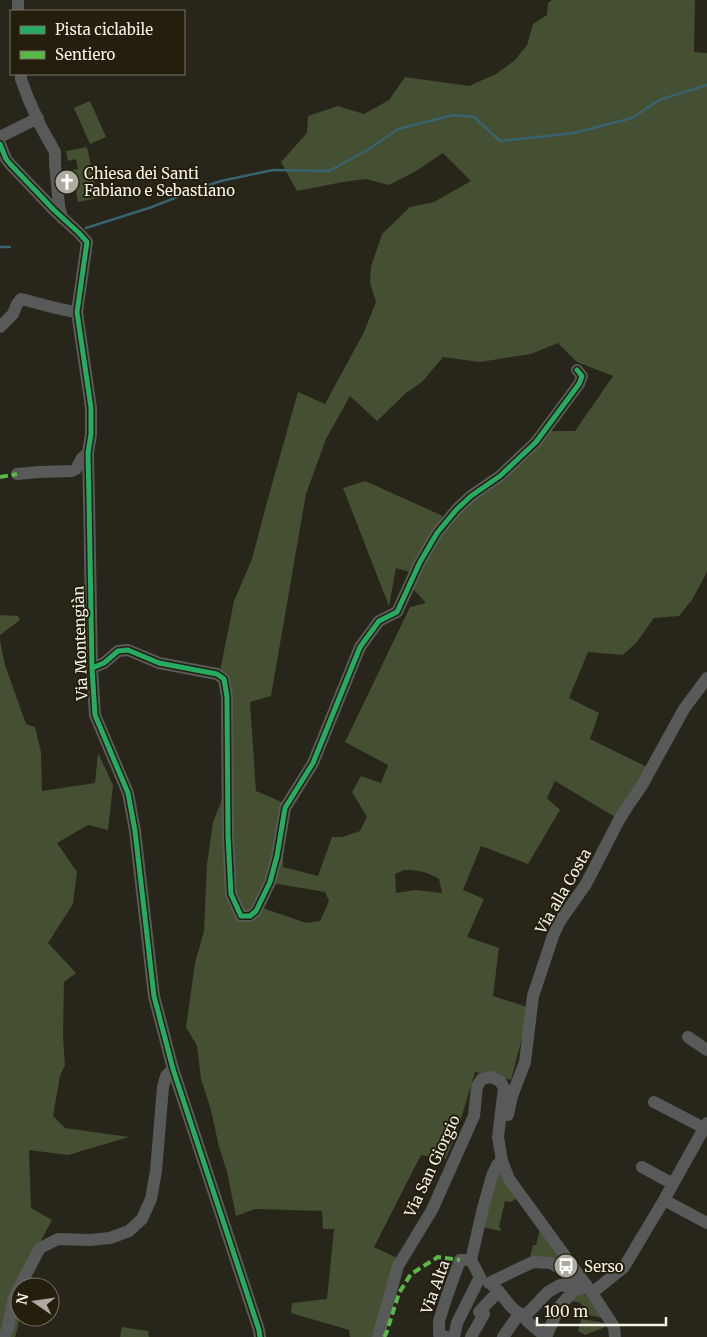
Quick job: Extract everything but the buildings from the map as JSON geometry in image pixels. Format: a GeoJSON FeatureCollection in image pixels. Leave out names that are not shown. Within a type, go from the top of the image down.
{"type":"FeatureCollection","features":[{"type":"Feature","properties":{"kind":"street"},"geometry":{"type":"LineString","coordinates":[[21,75],[23,85],[55,152],[59,206],[62,218]]}},
{"type":"Feature","properties":{"kind":"street"},"geometry":{"type":"LineString","coordinates":[[0,137],[38,118]]}},
{"type":"Feature","properties":{"kind":"street"},"geometry":{"type":"LineString","coordinates":[[0,144],[6,159],[6,165],[62,218]]}},
{"type":"Feature","properties":{"kind":"street","name":"Via Montengiàn"},"geometry":{"type":"LineString","coordinates":[[62,218],[87,242],[78,294],[77,312],[91,408],[91,434],[88,453],[92,668],[96,715],[128,793],[135,831],[154,996],[172,1069],[260,1337]]}},
{"type":"Feature","properties":{"kind":"street"},"geometry":{"type":"LineString","coordinates":[[0,327],[13,314],[21,299],[77,312]]}},
{"type":"Feature","properties":{"kind":"street"},"geometry":{"type":"LineString","coordinates":[[92,668],[104,663],[118,652],[128,650],[159,663],[217,674],[224,678],[228,697],[228,836],[232,894],[241,916],[250,916],[256,911],[270,882],[277,856],[285,808],[313,763],[360,647],[379,621],[397,612],[424,555],[437,533],[457,509],[471,496],[500,476],[536,442],[579,384],[582,376],[577,370]]}},
{"type":"Feature","properties":{"kind":"street"},"geometry":{"type":"LineString","coordinates":[[17,474],[72,471],[88,453]]}},
{"type":"Feature","properties":{"kind":"street","name":"Via alla Costa"},"geometry":{"type":"LineString","coordinates":[[498,1138],[504,1137],[512,1096],[525,1062],[533,996],[553,936],[560,921],[586,884],[611,839],[619,820],[641,787],[684,709],[707,678]]}},
{"type":"Feature","properties":{"kind":"street"},"geometry":{"type":"LineString","coordinates":[[688,1038],[707,1050]]}},
{"type":"Feature","properties":{"kind":"street"},"geometry":{"type":"LineString","coordinates":[[4,1337],[8,1328],[14,1296],[40,1248],[58,1239],[90,1240],[110,1238],[129,1231],[142,1219],[150,1200],[156,1170],[163,1087],[166,1076],[172,1069]]}},
{"type":"Feature","properties":{"kind":"street","name":"Via San Giorgio"},"geometry":{"type":"LineString","coordinates":[[378,1337],[398,1266],[432,1210],[474,1116],[477,1086],[482,1079],[491,1077],[500,1081],[504,1088],[498,1138],[502,1161],[509,1179],[592,1292],[611,1322],[615,1337]]}},
{"type":"Feature","properties":{"kind":"street"},"geometry":{"type":"LineString","coordinates":[[503,1337],[517,1317],[528,1313],[548,1292],[560,1285],[592,1292],[624,1267],[706,1126],[654,1102]]}},
{"type":"Feature","properties":{"kind":"street"},"geometry":{"type":"LineString","coordinates":[[502,1161],[496,1165],[492,1176],[471,1260],[514,1311],[523,1315],[527,1321],[546,1337],[559,1307],[576,1288]]}},
{"type":"Feature","properties":{"kind":"street"},"geometry":{"type":"LineString","coordinates":[[642,1167],[673,1184]]}},
{"type":"Feature","properties":{"kind":"street"},"geometry":{"type":"LineString","coordinates":[[664,1200],[707,1223]]}},
{"type":"Feature","properties":{"kind":"street","name":"Via Alta"},"geometry":{"type":"LineString","coordinates":[[449,1336],[439,1321],[460,1260],[471,1260]]}},
{"type":"Feature","properties":{"kind":"street"},"geometry":{"type":"LineString","coordinates":[[449,1336],[457,1323],[490,1284],[533,1262],[551,1263],[564,1271],[576,1288]]}},
{"type":"Feature","properties":{"kind":"street"},"geometry":{"type":"LineString","coordinates":[[471,1337],[484,1314],[479,1312],[490,1284]]}},
{"type":"Feature","properties":{"kind":"green space"},"geometry":{"type":"Polygon","coordinates":[[[552,0],[695,0],[694,52],[707,53],[707,572],[692,600],[679,616],[654,618],[636,643],[623,655],[588,652],[569,698],[599,713],[590,739],[649,768],[615,817],[555,781],[547,798],[560,810],[528,864],[481,846],[463,890],[484,899],[467,937],[499,948],[493,996],[530,1008],[511,1080],[475,1072],[460,1122],[446,1159],[421,1155],[374,1247],[397,1258],[372,1337],[350,1337],[349,1330],[291,1313],[292,1303],[327,1299],[334,1229],[323,1229],[322,1211],[255,1209],[236,1216],[227,1172],[201,1079],[197,1046],[186,1027],[195,963],[204,931],[207,864],[213,822],[227,788],[220,671],[234,601],[252,559],[298,392],[325,404],[364,332],[376,302],[370,283],[371,267],[382,234],[410,207],[434,202],[471,181],[443,153],[416,171],[389,185],[366,179],[297,191],[281,162],[307,133],[308,116],[338,106],[364,114],[389,100],[405,77],[469,86],[496,74],[514,61],[527,45],[533,24],[547,15],[548,3],[552,0]],[[558,343],[531,354],[480,362],[443,357],[422,382],[406,393],[377,421],[350,396],[326,439],[306,494],[271,696],[250,702],[256,791],[284,803],[283,867],[318,876],[332,837],[342,837],[360,831],[367,817],[352,792],[361,776],[381,783],[388,765],[345,742],[410,607],[426,603],[412,588],[432,548],[467,504],[505,480],[544,431],[575,431],[613,376],[577,362],[558,343]],[[404,870],[395,874],[396,893],[415,890],[442,893],[439,879],[431,875],[418,871],[404,870]],[[272,883],[260,907],[306,923],[320,921],[329,901],[325,892],[272,883]]]}},
{"type":"Feature","properties":{"kind":"green space"},"geometry":{"type":"Polygon","coordinates":[[[90,101],[106,137],[90,144],[74,108],[90,101]]]}},
{"type":"Feature","properties":{"kind":"green space"},"geometry":{"type":"Polygon","coordinates":[[[87,147],[98,198],[78,202],[72,170],[78,169],[76,159],[68,161],[66,151],[87,147]]]}},
{"type":"Feature","properties":{"kind":"green space"},"geometry":{"type":"Polygon","coordinates":[[[365,481],[443,516],[410,572],[396,568],[389,606],[343,488],[365,481]]]}},
{"type":"Feature","properties":{"kind":"green space"},"geometry":{"type":"Polygon","coordinates":[[[0,615],[18,616],[20,620],[0,635],[0,615]]]}},
{"type":"Feature","properties":{"kind":"green space"},"geometry":{"type":"Polygon","coordinates":[[[0,640],[5,665],[26,724],[35,727],[41,752],[42,791],[95,783],[98,753],[113,785],[108,830],[88,825],[57,843],[77,872],[73,904],[48,943],[76,973],[64,982],[63,1037],[65,1065],[60,1076],[53,1116],[65,1128],[129,1137],[68,1155],[29,1150],[31,1208],[52,1220],[23,1277],[10,1277],[10,1327],[18,1327],[15,1337],[0,1337],[0,640]]]}},
{"type":"Feature","properties":{"kind":"green space"},"geometry":{"type":"Polygon","coordinates":[[[498,1167],[517,1198],[511,1202],[505,1201],[499,1227],[501,1228],[500,1231],[482,1227],[498,1167]]]}},
{"type":"Feature","properties":{"kind":"green space"},"geometry":{"type":"Polygon","coordinates":[[[540,1229],[561,1259],[556,1264],[529,1262],[533,1245],[536,1245],[540,1229]]]}},
{"type":"Feature","properties":{"kind":"green space"},"geometry":{"type":"Polygon","coordinates":[[[579,1293],[591,1297],[606,1319],[585,1314],[585,1307],[578,1302],[571,1301],[579,1293]]]}},
{"type":"Feature","properties":{"kind":"green space"},"geometry":{"type":"Polygon","coordinates":[[[581,1319],[606,1323],[608,1326],[585,1335],[578,1331],[581,1319]]]}},
{"type":"Feature","properties":{"kind":"green space"},"geometry":{"type":"Polygon","coordinates":[[[122,1327],[148,1331],[149,1337],[120,1337],[122,1327]]]}},
{"type":"Feature","properties":{"kind":"waterway"},"geometry":{"type":"LineString","coordinates":[[86,228],[152,207],[221,181],[273,170],[329,171],[366,151],[398,129],[453,115],[474,117],[500,141],[574,133],[632,118],[659,100],[707,85]]}},
{"type":"Feature","properties":{"kind":"waterway"},"geometry":{"type":"LineString","coordinates":[[0,247],[10,247]]}},
{"type":"Feature","properties":{"kind":"marked path"},"geometry":{"type":"LineString","coordinates":[[0,477],[17,474]]}},
{"type":"Feature","properties":{"kind":"marked path"},"geometry":{"type":"LineString","coordinates":[[384,1337],[399,1293],[411,1274],[438,1257],[460,1260]]}},
{"type":"Feature","properties":{"kind":"cycle path"},"geometry":{"type":"LineString","coordinates":[[0,144],[6,159],[11,165],[87,242],[77,312],[91,408],[91,434],[88,453],[92,668],[95,715],[128,793],[135,831],[154,996],[173,1069],[260,1337]]}},
{"type":"Feature","properties":{"kind":"cycle path"},"geometry":{"type":"LineString","coordinates":[[92,668],[104,663],[118,651],[128,650],[159,663],[217,674],[224,679],[227,697],[228,836],[231,894],[241,916],[250,916],[256,911],[270,882],[277,856],[285,808],[313,763],[360,647],[379,621],[397,612],[420,562],[437,533],[457,509],[471,496],[500,476],[536,442],[579,384],[582,376],[577,370]]}},
{"type":"Feature","properties":{"kind":"place","name":"Chiesa dei Santi Fabiano e Sebastiano"},"geometry":{"type":"Point","coordinates":[67,182]}},
{"type":"Feature","properties":{"kind":"place","name":"Serso"},"geometry":{"type":"Point","coordinates":[566,1266]}}]}
